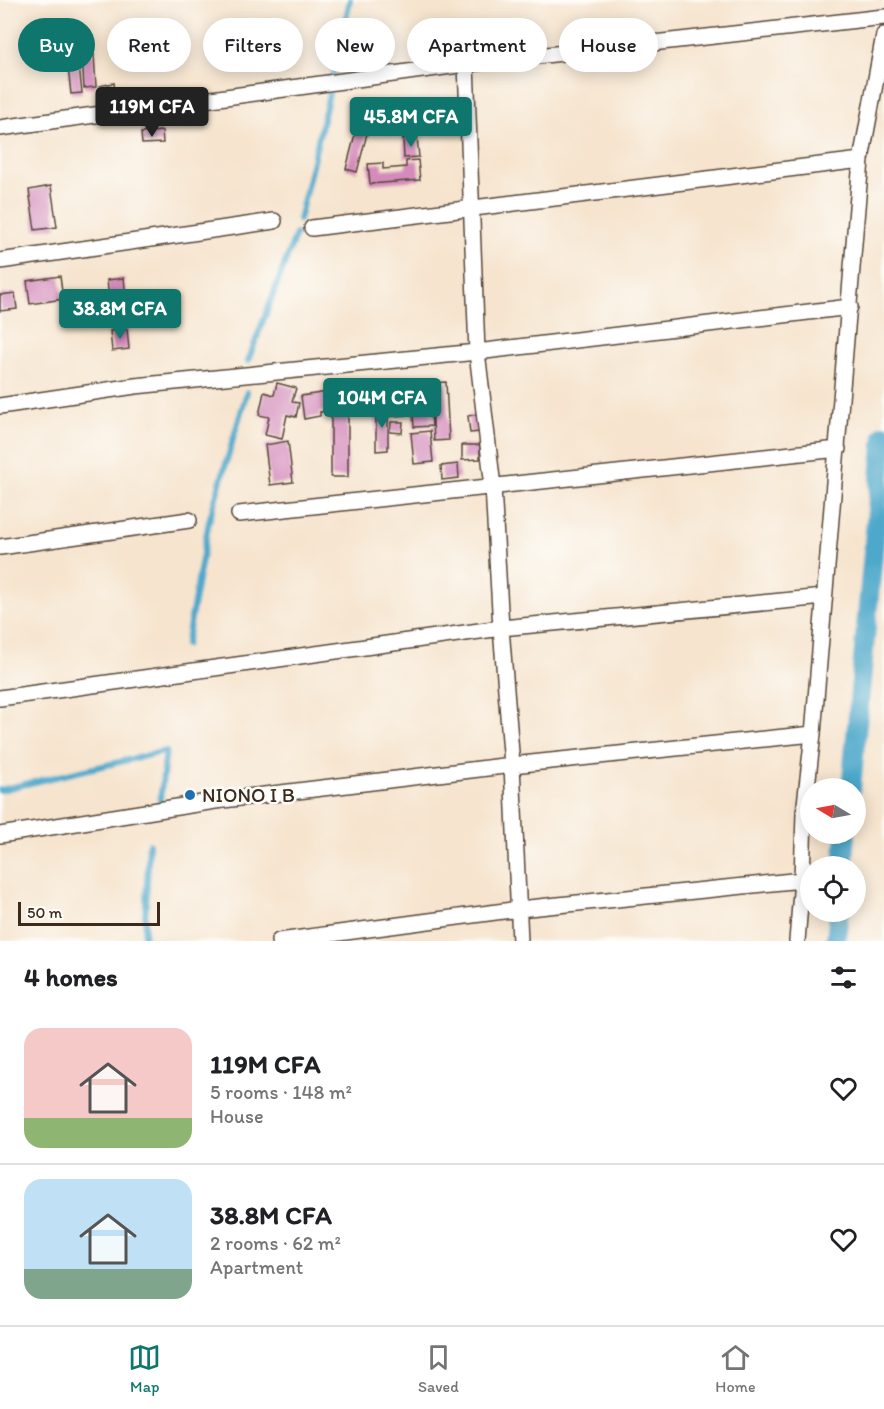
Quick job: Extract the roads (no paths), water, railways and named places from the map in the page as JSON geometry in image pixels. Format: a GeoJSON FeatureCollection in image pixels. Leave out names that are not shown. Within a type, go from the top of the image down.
{"type":"FeatureCollection","features":[{"type":"Feature","properties":{"kind":"street"},"geometry":{"type":"LineString","coordinates":[[547,55],[884,17]]}},
{"type":"Feature","properties":{"kind":"street"},"geometry":{"type":"LineString","coordinates":[[803,856],[804,813],[838,449],[861,160],[884,35]]}},
{"type":"Feature","properties":{"kind":"street"},"geometry":{"type":"LineString","coordinates":[[0,128],[408,72]]}},
{"type":"Feature","properties":{"kind":"street"},"geometry":{"type":"LineString","coordinates":[[466,72],[477,352],[493,487],[512,765],[520,941]]}},
{"type":"Feature","properties":{"kind":"street"},"geometry":{"type":"LineString","coordinates":[[312,228],[861,160]]}},
{"type":"Feature","properties":{"kind":"street"},"geometry":{"type":"LineString","coordinates":[[0,261],[274,221]]}},
{"type":"Feature","properties":{"kind":"street"},"geometry":{"type":"LineString","coordinates":[[0,406],[135,386],[477,352],[850,307]]}},
{"type":"Feature","properties":{"kind":"street"},"geometry":{"type":"LineString","coordinates":[[239,514],[838,449]]}},
{"type":"Feature","properties":{"kind":"street"},"geometry":{"type":"LineString","coordinates":[[0,547],[189,520]]}},
{"type":"Feature","properties":{"kind":"street"},"geometry":{"type":"LineString","coordinates":[[0,698],[501,628],[824,597]]}},
{"type":"Feature","properties":{"kind":"street"},"geometry":{"type":"LineString","coordinates":[[0,835],[215,801],[512,765],[813,734]]}},
{"type":"Feature","properties":{"kind":"street"},"geometry":{"type":"LineString","coordinates":[[279,941],[519,909],[800,880]]}},
{"type":"Feature","properties":{"kind":"street"},"geometry":{"type":"LineString","coordinates":[[797,941],[800,904]]}},
{"type":"Feature","properties":{"kind":"waterway"},"geometry":{"type":"LineString","coordinates":[[333,77],[350,0]]}},
{"type":"Feature","properties":{"kind":"waterway"},"geometry":{"type":"LineString","coordinates":[[299,220],[329,94]]}},
{"type":"Feature","properties":{"kind":"waterway"},"geometry":{"type":"LineString","coordinates":[[248,361],[296,234]]}},
{"type":"Feature","properties":{"kind":"waterway"},"geometry":{"type":"LineString","coordinates":[[186,645],[209,521],[247,392]]}},
{"type":"Feature","properties":{"kind":"waterway"},"geometry":{"type":"LineString","coordinates":[[852,778],[884,435]]}},
{"type":"Feature","properties":{"kind":"waterway"},"geometry":{"type":"LineString","coordinates":[[0,790],[166,751],[160,801]]}},
{"type":"Feature","properties":{"kind":"waterway"},"geometry":{"type":"LineString","coordinates":[[144,941],[149,844]]}},
{"type":"Feature","properties":{"kind":"waterway"},"geometry":{"type":"LineString","coordinates":[[844,856],[845,844]]}},
{"type":"Feature","properties":{"kind":"waterway"},"geometry":{"type":"LineString","coordinates":[[836,941],[838,922]]}},
{"type":"Feature","properties":{"kind":"place","name":"NIONO I B"},"geometry":{"type":"Point","coordinates":[190,795]}}]}
